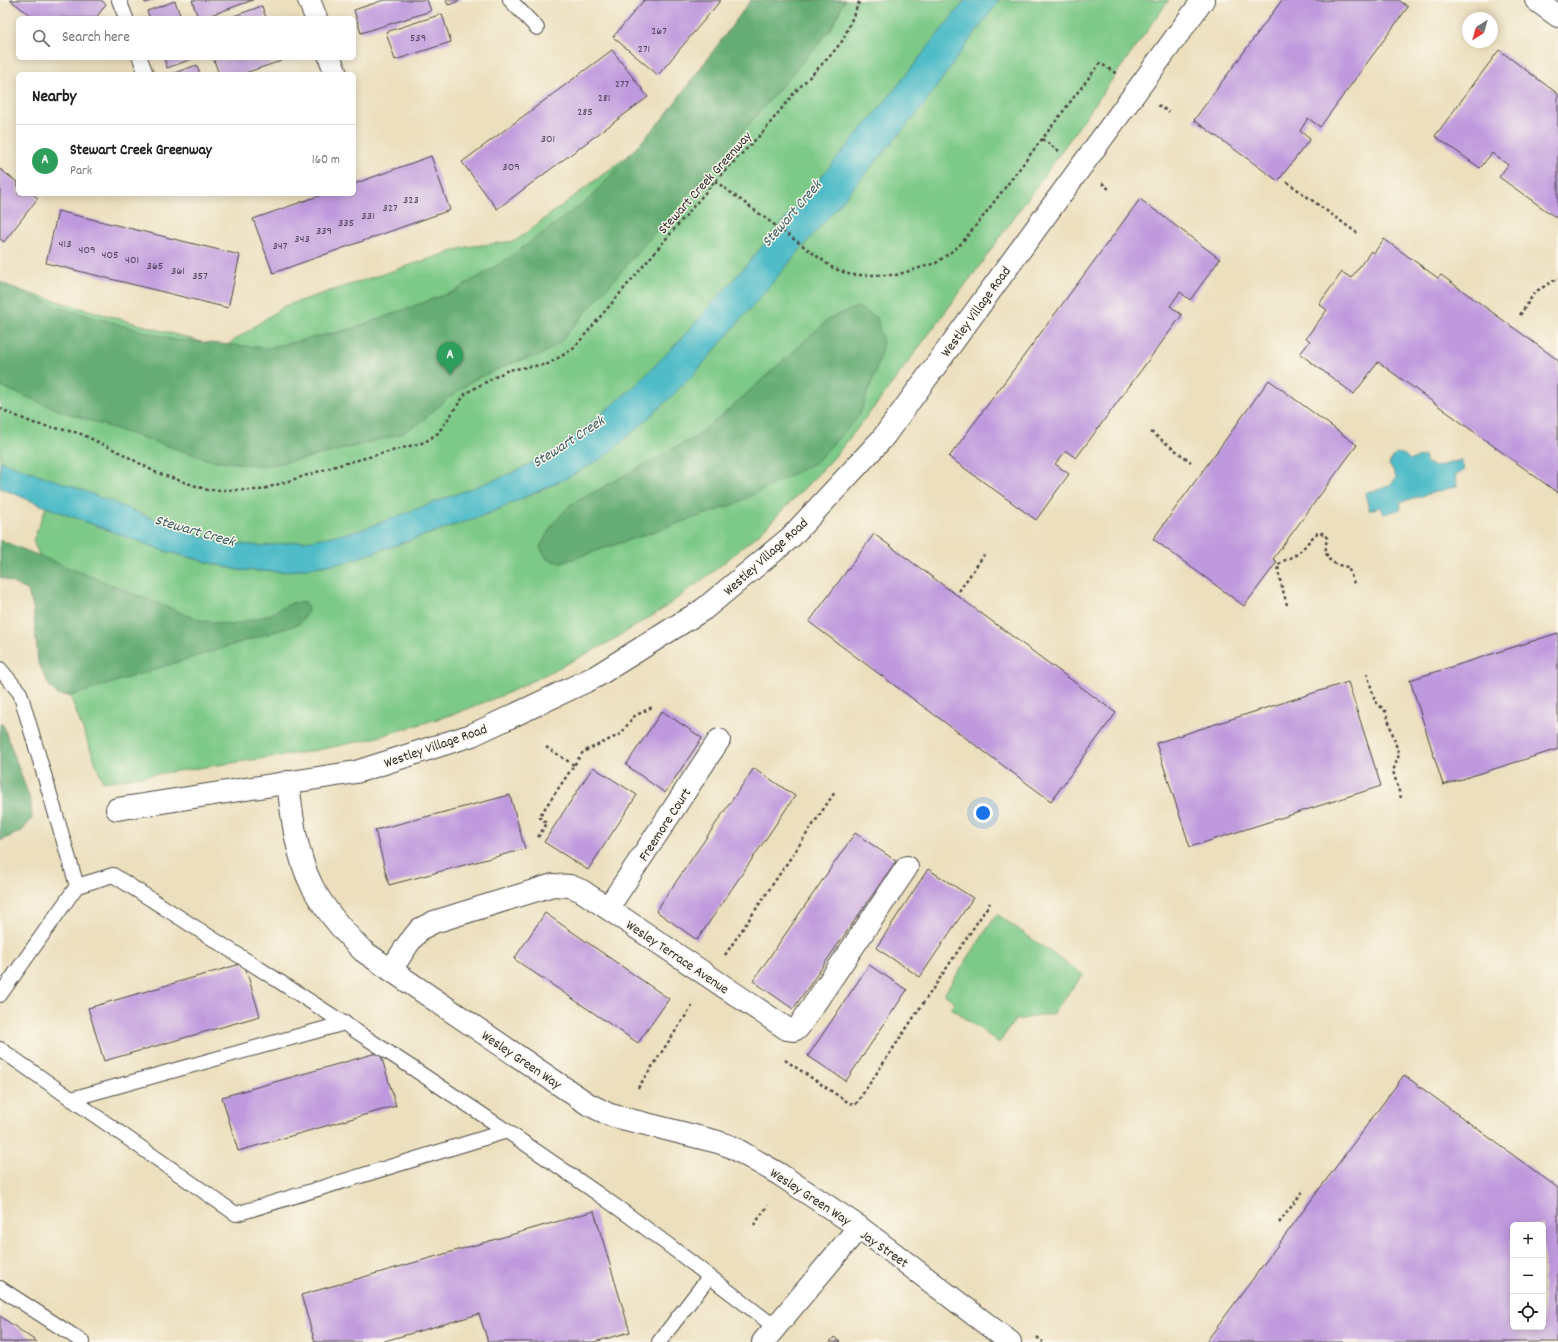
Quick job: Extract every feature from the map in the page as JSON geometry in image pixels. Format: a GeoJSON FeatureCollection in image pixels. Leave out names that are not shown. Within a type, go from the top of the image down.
{"type":"FeatureCollection","features":[{"type":"Feature","properties":{"kind":"street"},"geometry":{"type":"LineString","coordinates":[[309,0],[315,16]]}},
{"type":"Feature","properties":{"kind":"street","name":"Westley Village Road"},"geometry":{"type":"LineString","coordinates":[[116,809],[356,772],[472,735],[595,677],[704,609],[791,537],[882,439],[1203,0]]}},
{"type":"Feature","properties":{"kind":"street"},"geometry":{"type":"LineString","coordinates":[[1536,0],[1558,16]]}},
{"type":"Feature","properties":{"kind":"street"},"geometry":{"type":"LineString","coordinates":[[331,60],[335,72]]}},
{"type":"Feature","properties":{"kind":"street","name":"Freemore Court"},"geometry":{"type":"LineString","coordinates":[[608,908],[719,740]]}},
{"type":"Feature","properties":{"kind":"street","name":"Wesley Green Way"},"geometry":{"type":"LineString","coordinates":[[288,782],[294,825],[301,857],[312,886],[344,932],[363,951],[588,1104],[610,1115],[718,1142],[732,1147],[779,1174],[859,1227]]}},
{"type":"Feature","properties":{"kind":"street","name":"Wesley Terrace Avenue"},"geometry":{"type":"LineString","coordinates":[[391,970],[408,944],[420,930],[434,922],[553,885],[570,886],[582,891],[608,908],[787,1029],[793,1030],[798,1028],[907,867]]}},
{"type":"Feature","properties":{"kind":"street","name":"Jay Street"},"geometry":{"type":"LineString","coordinates":[[769,1335],[859,1227],[1010,1342]]}},
{"type":"Feature","properties":{"kind":"lane"},"geometry":{"type":"LineString","coordinates":[[119,0],[125,16]]}},
{"type":"Feature","properties":{"kind":"lane"},"geometry":{"type":"LineString","coordinates":[[510,0],[537,28]]}},
{"type":"Feature","properties":{"kind":"lane"},"geometry":{"type":"LineString","coordinates":[[141,60],[145,72]]}},
{"type":"Feature","properties":{"kind":"lane"},"geometry":{"type":"LineString","coordinates":[[0,669],[20,693],[77,886]]}},
{"type":"Feature","properties":{"kind":"lane"},"geometry":{"type":"LineString","coordinates":[[0,995],[77,886],[113,874],[507,1131],[623,1212],[710,1277],[769,1335]]}},
{"type":"Feature","properties":{"kind":"lane"},"geometry":{"type":"LineString","coordinates":[[71,1099],[345,1024]]}},
{"type":"Feature","properties":{"kind":"lane"},"geometry":{"type":"LineString","coordinates":[[0,1049],[236,1214],[507,1131]]}},
{"type":"Feature","properties":{"kind":"lane"},"geometry":{"type":"LineString","coordinates":[[659,1342],[710,1277]]}},
{"type":"Feature","properties":{"kind":"lane"},"geometry":{"type":"LineString","coordinates":[[0,1288],[83,1342]]}},
{"type":"Feature","properties":{"kind":"path","name":"Stewart Creek Greenway"},"geometry":{"type":"LineString","coordinates":[[0,408],[36,424],[79,433],[158,473],[208,490],[260,490],[339,465],[425,442],[438,432],[466,393],[508,370],[548,364],[573,350],[715,181],[763,132],[794,93],[843,40],[860,0]]}},
{"type":"Feature","properties":{"kind":"path"},"geometry":{"type":"LineString","coordinates":[[715,181],[833,268],[851,276],[896,276],[936,263],[959,246],[1100,63],[1117,74]]}},
{"type":"Feature","properties":{"kind":"path"},"geometry":{"type":"LineString","coordinates":[[1154,101],[1169,112]]}},
{"type":"Feature","properties":{"kind":"path"},"geometry":{"type":"LineString","coordinates":[[1042,139],[1061,152]]}},
{"type":"Feature","properties":{"kind":"path"},"geometry":{"type":"LineString","coordinates":[[1098,180],[1110,190]]}},
{"type":"Feature","properties":{"kind":"path"},"geometry":{"type":"LineString","coordinates":[[1287,182],[1357,233]]}},
{"type":"Feature","properties":{"kind":"path"},"geometry":{"type":"LineString","coordinates":[[1520,315],[1535,292],[1558,278]]}},
{"type":"Feature","properties":{"kind":"path"},"geometry":{"type":"LineString","coordinates":[[1151,432],[1191,462]]}},
{"type":"Feature","properties":{"kind":"path"},"geometry":{"type":"LineString","coordinates":[[1287,605],[1279,576],[1278,565],[1283,560],[1296,554],[1314,535],[1319,532],[1324,534],[1327,538],[1325,549],[1328,559],[1336,565],[1348,567],[1355,586]]}},
{"type":"Feature","properties":{"kind":"path"},"geometry":{"type":"LineString","coordinates":[[959,591],[984,555]]}},
{"type":"Feature","properties":{"kind":"path"},"geometry":{"type":"LineString","coordinates":[[1367,673],[1375,701],[1386,712],[1398,755],[1393,771],[1401,798]]}},
{"type":"Feature","properties":{"kind":"path"},"geometry":{"type":"LineString","coordinates":[[538,837],[547,822],[539,817],[583,752],[621,734],[633,717],[654,706]]}},
{"type":"Feature","properties":{"kind":"path"},"geometry":{"type":"LineString","coordinates":[[546,747],[574,765]]}},
{"type":"Feature","properties":{"kind":"path"},"geometry":{"type":"LineString","coordinates":[[721,961],[834,792]]}},
{"type":"Feature","properties":{"kind":"path"},"geometry":{"type":"LineString","coordinates":[[785,1060],[849,1103],[856,1104],[990,903]]}},
{"type":"Feature","properties":{"kind":"path"},"geometry":{"type":"LineString","coordinates":[[638,1088],[694,1003]]}},
{"type":"Feature","properties":{"kind":"path"},"geometry":{"type":"LineString","coordinates":[[1279,1223],[1303,1191]]}},
{"type":"Feature","properties":{"kind":"path"},"geometry":{"type":"LineString","coordinates":[[754,1224],[768,1206]]}},
{"type":"Feature","properties":{"kind":"green space"},"geometry":{"type":"Polygon","coordinates":[[[751,0],[845,0],[831,29],[561,341],[541,355],[515,362],[475,379],[448,398],[422,421],[401,434],[308,458],[263,466],[210,460],[61,411],[0,386],[0,282],[57,307],[175,340],[267,348],[351,329],[455,291],[506,260],[590,198],[665,116],[751,0]]]}},
{"type":"Feature","properties":{"kind":"green space"},"geometry":{"type":"Polygon","coordinates":[[[763,0],[1169,0],[981,264],[879,401],[832,460],[760,533],[710,574],[660,611],[606,644],[508,693],[457,713],[371,739],[313,751],[103,782],[70,696],[54,636],[56,595],[33,541],[46,507],[165,551],[238,570],[282,572],[346,562],[490,513],[567,478],[601,458],[598,450],[377,542],[244,553],[0,477],[0,283],[35,295],[223,348],[284,306],[466,247],[515,241],[671,123],[763,0]]]}},
{"type":"Feature","properties":{"kind":"green space"},"geometry":{"type":"Polygon","coordinates":[[[857,307],[877,318],[883,343],[876,371],[859,416],[816,462],[735,504],[561,563],[547,559],[540,547],[553,524],[570,505],[697,436],[732,407],[830,318],[857,307]]]}},
{"type":"Feature","properties":{"kind":"green space"},"geometry":{"type":"Polygon","coordinates":[[[0,540],[199,620],[231,625],[266,616],[292,603],[306,602],[308,611],[299,624],[70,696],[58,695],[50,687],[38,662],[33,606],[27,590],[0,577],[0,540]]]}},
{"type":"Feature","properties":{"kind":"green space"},"geometry":{"type":"Polygon","coordinates":[[[0,723],[3,725],[31,802],[32,819],[22,831],[0,841],[0,723]]]}},
{"type":"Feature","properties":{"kind":"green space"},"geometry":{"type":"Polygon","coordinates":[[[997,914],[1083,975],[1052,1014],[1015,1020],[999,1043],[951,1008],[955,1002],[944,994],[997,914]]]}},
{"type":"Feature","properties":{"kind":"water","name":"Stewart Creek"},"geometry":{"type":"Polygon","coordinates":[[[965,0],[1000,0],[960,53],[925,104],[695,373],[623,441],[601,459],[567,478],[490,513],[346,562],[282,572],[238,570],[165,551],[46,507],[0,488],[0,461],[72,486],[186,532],[225,543],[263,546],[312,540],[358,531],[512,473],[562,447],[636,385],[679,341],[749,262],[883,104],[965,0]]]}},
{"type":"Feature","properties":{"kind":"water"},"geometry":{"type":"Polygon","coordinates":[[[1398,453],[1405,455],[1410,460],[1424,456],[1426,462],[1435,467],[1461,460],[1464,470],[1455,476],[1457,486],[1400,502],[1401,509],[1384,514],[1381,507],[1369,510],[1365,493],[1390,485],[1393,482],[1396,478],[1389,464],[1393,457],[1398,453]]]}},
{"type":"Feature","properties":{"kind":"building"},"geometry":{"type":"Polygon","coordinates":[[[10,0],[101,0],[106,4],[97,16],[31,16],[10,0]]]}},
{"type":"Feature","properties":{"kind":"building"},"geometry":{"type":"Polygon","coordinates":[[[144,0],[154,0],[145,3],[144,0]]]}},
{"type":"Feature","properties":{"kind":"building"},"geometry":{"type":"Polygon","coordinates":[[[192,0],[253,0],[209,16],[197,16],[192,0]]]}},
{"type":"Feature","properties":{"kind":"building"},"geometry":{"type":"Polygon","coordinates":[[[384,0],[427,0],[431,11],[361,33],[354,10],[384,0]]]}},
{"type":"Feature","properties":{"kind":"building"},"geometry":{"type":"Polygon","coordinates":[[[446,0],[462,0],[448,5],[446,0]]]}},
{"type":"Feature","properties":{"kind":"building"},"geometry":{"type":"Polygon","coordinates":[[[644,0],[721,0],[658,75],[613,37],[644,0]]]}},
{"type":"Feature","properties":{"kind":"building"},"geometry":{"type":"Polygon","coordinates":[[[1282,0],[1399,0],[1408,7],[1320,127],[1308,118],[1300,131],[1310,139],[1278,181],[1194,120],[1282,0]]]}},
{"type":"Feature","properties":{"kind":"building"},"geometry":{"type":"Polygon","coordinates":[[[175,1],[180,16],[149,16],[147,11],[175,1]]]}},
{"type":"Feature","properties":{"kind":"building"},"geometry":{"type":"Polygon","coordinates":[[[262,6],[265,16],[234,16],[262,6]]]}},
{"type":"Feature","properties":{"kind":"building"},"geometry":{"type":"Polygon","coordinates":[[[442,14],[451,42],[395,60],[386,32],[442,14]]]}},
{"type":"Feature","properties":{"kind":"building"},"geometry":{"type":"Polygon","coordinates":[[[612,50],[648,97],[497,209],[462,162],[612,50]]]}},
{"type":"Feature","properties":{"kind":"building"},"geometry":{"type":"Polygon","coordinates":[[[1499,50],[1558,94],[1558,219],[1499,177],[1508,165],[1492,153],[1480,168],[1435,136],[1499,50]]]}},
{"type":"Feature","properties":{"kind":"building"},"geometry":{"type":"Polygon","coordinates":[[[165,60],[189,60],[167,68],[165,60]]]}},
{"type":"Feature","properties":{"kind":"building"},"geometry":{"type":"Polygon","coordinates":[[[214,60],[281,61],[248,72],[218,72],[214,60]]]}},
{"type":"Feature","properties":{"kind":"building"},"geometry":{"type":"Polygon","coordinates":[[[197,65],[199,72],[177,72],[197,65]]]}},
{"type":"Feature","properties":{"kind":"building"},"geometry":{"type":"Polygon","coordinates":[[[431,156],[450,210],[273,273],[253,219],[318,196],[356,196],[356,183],[431,156]]]}},
{"type":"Feature","properties":{"kind":"building"},"geometry":{"type":"Polygon","coordinates":[[[0,169],[16,181],[16,196],[35,196],[38,198],[4,242],[0,239],[0,169]]]}},
{"type":"Feature","properties":{"kind":"building"},"geometry":{"type":"Polygon","coordinates":[[[1140,199],[1220,259],[1190,300],[1180,292],[1170,306],[1182,315],[1076,458],[1066,451],[1055,464],[1069,474],[1036,520],[949,457],[1140,199]]]}},
{"type":"Feature","properties":{"kind":"building"},"geometry":{"type":"Polygon","coordinates":[[[58,211],[240,255],[228,308],[46,263],[58,211]]]}},
{"type":"Feature","properties":{"kind":"building"},"geometry":{"type":"Polygon","coordinates":[[[1384,239],[1438,278],[1441,275],[1558,360],[1558,493],[1378,362],[1354,394],[1300,354],[1310,341],[1306,338],[1327,310],[1319,304],[1342,272],[1351,278],[1371,251],[1374,253],[1384,239]]]}},
{"type":"Feature","properties":{"kind":"building"},"geometry":{"type":"Polygon","coordinates":[[[1269,380],[1357,445],[1273,559],[1277,562],[1244,606],[1153,539],[1269,380]]]}},
{"type":"Feature","properties":{"kind":"building"},"geometry":{"type":"Polygon","coordinates":[[[874,534],[1116,713],[1051,801],[809,622],[874,534]]]}},
{"type":"Feature","properties":{"kind":"building"},"geometry":{"type":"Polygon","coordinates":[[[1558,633],[1558,749],[1443,785],[1410,680],[1558,633]]]}},
{"type":"Feature","properties":{"kind":"building"},"geometry":{"type":"Polygon","coordinates":[[[1348,682],[1381,786],[1190,847],[1156,743],[1348,682]]]}},
{"type":"Feature","properties":{"kind":"building"},"geometry":{"type":"Polygon","coordinates":[[[662,711],[702,738],[665,793],[626,765],[662,711]]]}},
{"type":"Feature","properties":{"kind":"building"},"geometry":{"type":"Polygon","coordinates":[[[593,767],[637,795],[588,870],[544,842],[593,767]]]}},
{"type":"Feature","properties":{"kind":"building"},"geometry":{"type":"Polygon","coordinates":[[[754,768],[795,796],[697,940],[656,911],[754,768]]]}},
{"type":"Feature","properties":{"kind":"building"},"geometry":{"type":"Polygon","coordinates":[[[510,795],[525,849],[389,885],[375,830],[510,795]]]}},
{"type":"Feature","properties":{"kind":"building"},"geometry":{"type":"Polygon","coordinates":[[[855,833],[896,861],[793,1009],[753,981],[855,833]]]}},
{"type":"Feature","properties":{"kind":"building"},"geometry":{"type":"Polygon","coordinates":[[[928,869],[973,898],[920,977],[876,948],[928,869]]]}},
{"type":"Feature","properties":{"kind":"building"},"geometry":{"type":"Polygon","coordinates":[[[545,913],[669,999],[638,1043],[514,959],[545,913]]]}},
{"type":"Feature","properties":{"kind":"building"},"geometry":{"type":"Polygon","coordinates":[[[244,963],[260,1016],[104,1061],[88,1008],[244,963]]]}},
{"type":"Feature","properties":{"kind":"building"},"geometry":{"type":"Polygon","coordinates":[[[869,965],[907,990],[846,1081],[808,1056],[869,965]]]}},
{"type":"Feature","properties":{"kind":"building"},"geometry":{"type":"Polygon","coordinates":[[[380,1052],[396,1106],[238,1151],[222,1097],[380,1052]]]}},
{"type":"Feature","properties":{"kind":"building"},"geometry":{"type":"Polygon","coordinates":[[[1404,1075],[1558,1188],[1558,1342],[1206,1342],[1404,1075]]]}},
{"type":"Feature","properties":{"kind":"building"},"geometry":{"type":"Polygon","coordinates":[[[594,1211],[630,1332],[594,1342],[488,1342],[479,1314],[381,1342],[315,1342],[301,1295],[594,1211]]]}},
{"type":"Feature","properties":{"kind":"building"},"geometry":{"type":"Polygon","coordinates":[[[0,1316],[37,1342],[0,1342],[0,1316]]]}},
{"type":"Feature","properties":{"kind":"building"},"geometry":{"type":"Polygon","coordinates":[[[834,1337],[840,1342],[830,1342],[834,1337]]]}},
{"type":"Feature","properties":{"kind":"place","name":"Stewart Creek Greenway"},"geometry":{"type":"Point","coordinates":[450,375]}}]}
